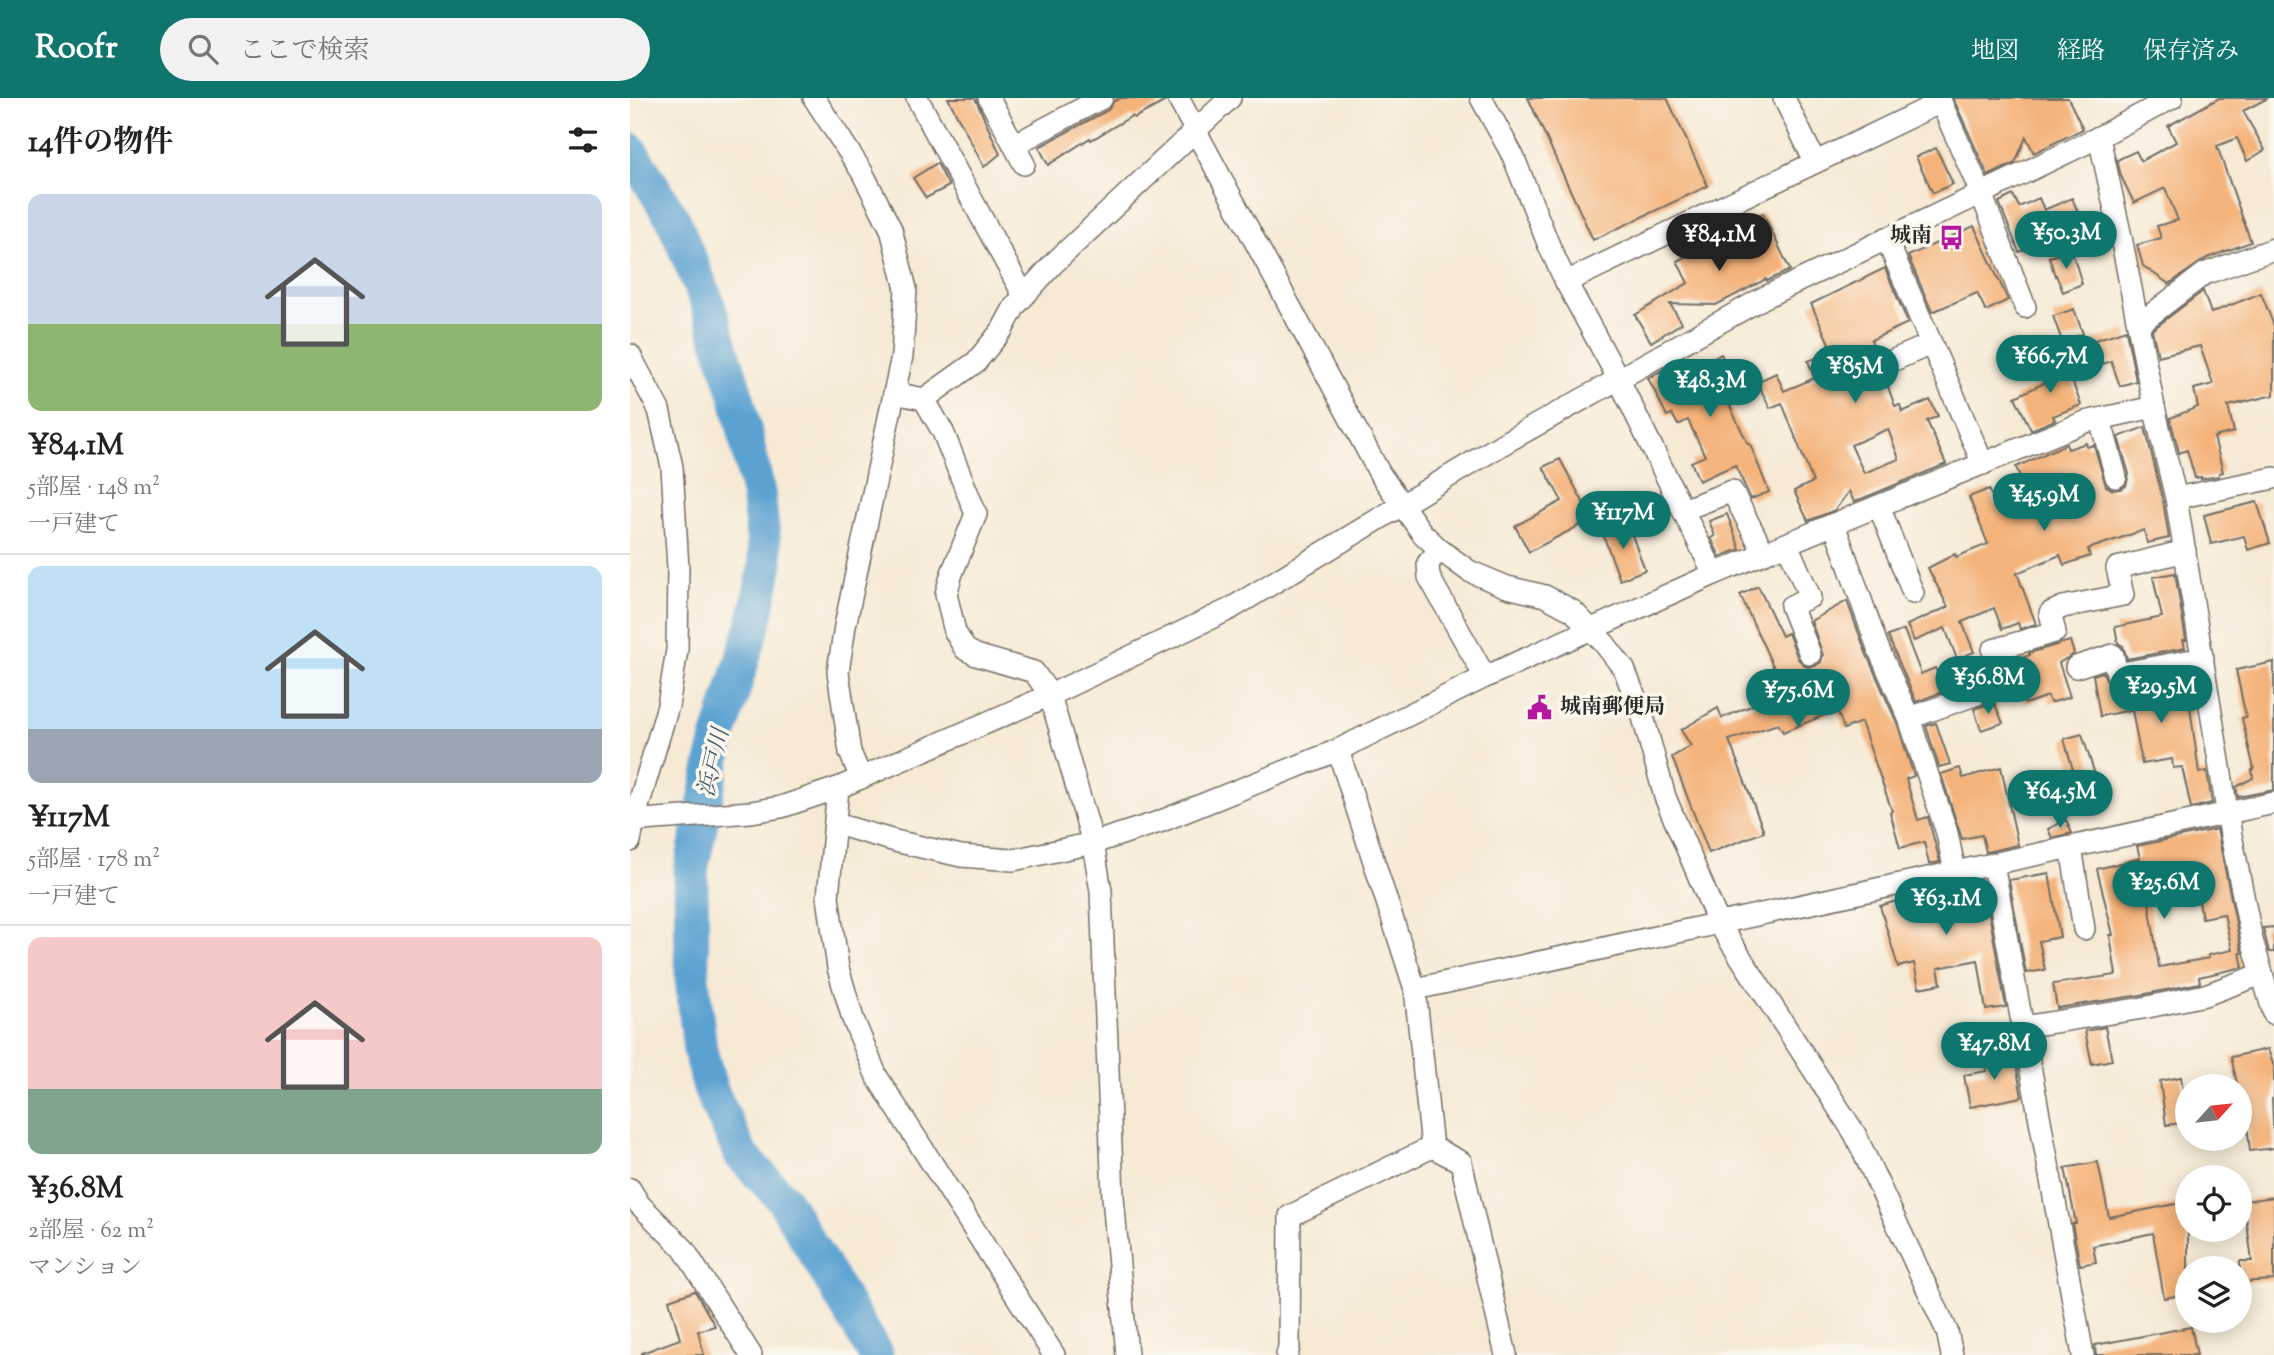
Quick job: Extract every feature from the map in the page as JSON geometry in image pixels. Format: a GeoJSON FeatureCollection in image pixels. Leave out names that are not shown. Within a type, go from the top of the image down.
{"type":"FeatureCollection","features":[{"type":"Feature","properties":{"kind":"street"},"geometry":{"type":"LineString","coordinates":[[814,98],[862,172],[891,229],[906,289],[902,356],[845,626],[838,672],[850,752],[861,778]]}},
{"type":"Feature","properties":{"kind":"street"},"geometry":{"type":"LineString","coordinates":[[917,98],[1024,296]]}},
{"type":"Feature","properties":{"kind":"street"},"geometry":{"type":"LineString","coordinates":[[989,98],[1019,154],[1102,98]]}},
{"type":"Feature","properties":{"kind":"street"},"geometry":{"type":"LineString","coordinates":[[1178,98],[1380,474],[1422,533],[1469,571],[1507,587],[1545,596],[1573,611],[1604,643],[1624,669],[1643,716],[1665,797],[1718,923],[1855,1134],[1947,1331],[1952,1355]]}},
{"type":"Feature","properties":{"kind":"street"},"geometry":{"type":"LineString","coordinates":[[894,393],[924,399],[976,362],[1002,330],[1014,306],[1054,263],[1230,98]]}},
{"type":"Feature","properties":{"kind":"street"},"geometry":{"type":"LineString","coordinates":[[1481,98],[1513,156],[1566,282],[1618,378],[1714,574]]}},
{"type":"Feature","properties":{"kind":"street"},"geometry":{"type":"LineString","coordinates":[[1784,98],[1815,162]]}},
{"type":"Feature","properties":{"kind":"street"},"geometry":{"type":"LineString","coordinates":[[632,820],[751,812],[781,807],[838,788],[1050,695],[1230,609],[1401,504],[1618,378],[1763,298],[2099,137],[2172,98]]}},
{"type":"Feature","properties":{"kind":"street"},"geometry":{"type":"LineString","coordinates":[[1566,282],[1940,100],[1981,193],[2025,307]]}},
{"type":"Feature","properties":{"kind":"street"},"geometry":{"type":"LineString","coordinates":[[2099,137],[2154,407],[2176,498],[2252,940],[2274,1014]]}},
{"type":"Feature","properties":{"kind":"street"},"geometry":{"type":"LineString","coordinates":[[1886,238],[1983,464]]}},
{"type":"Feature","properties":{"kind":"street"},"geometry":{"type":"LineString","coordinates":[[2139,324],[2204,274],[2274,249]]}},
{"type":"Feature","properties":{"kind":"street"},"geometry":{"type":"LineString","coordinates":[[1886,363],[1931,344]]}},
{"type":"Feature","properties":{"kind":"street"},"geometry":{"type":"LineString","coordinates":[[630,355],[659,410],[672,467],[678,568],[677,650],[668,706],[632,820],[630,841]]}},
{"type":"Feature","properties":{"kind":"street"},"geometry":{"type":"LineString","coordinates":[[924,399],[943,432],[976,514],[946,594],[955,632],[965,649],[976,655],[1034,672],[1050,695],[1093,843],[1101,891],[1113,1197],[1127,1355]]}},
{"type":"Feature","properties":{"kind":"street"},"geometry":{"type":"LineString","coordinates":[[836,824],[961,856],[1013,860],[1093,843],[1159,822],[1338,750],[1485,677],[1714,574],[1834,524],[2085,422],[2154,407]]}},
{"type":"Feature","properties":{"kind":"street"},"geometry":{"type":"LineString","coordinates":[[2100,419],[2116,477]]}},
{"type":"Feature","properties":{"kind":"street"},"geometry":{"type":"LineString","coordinates":[[2176,498],[2274,478]]}},
{"type":"Feature","properties":{"kind":"street"},"geometry":{"type":"LineString","coordinates":[[1683,510],[1732,491],[1765,553]]}},
{"type":"Feature","properties":{"kind":"street"},"geometry":{"type":"LineString","coordinates":[[1879,506],[1913,593]]}},
{"type":"Feature","properties":{"kind":"street"},"geometry":{"type":"LineString","coordinates":[[1834,524],[1878,648],[1909,718],[1947,833],[1955,872]]}},
{"type":"Feature","properties":{"kind":"street"},"geometry":{"type":"LineString","coordinates":[[1787,544],[1810,597],[1791,606],[1811,654]]}},
{"type":"Feature","properties":{"kind":"street"},"geometry":{"type":"LineString","coordinates":[[1440,550],[1428,564],[1429,577],[1485,677]]}},
{"type":"Feature","properties":{"kind":"street"},"geometry":{"type":"LineString","coordinates":[[1909,718],[2000,687],[1993,650],[2055,632],[2050,613],[2063,607],[2123,595],[2117,568],[2185,551]]}},
{"type":"Feature","properties":{"kind":"street"},"geometry":{"type":"LineString","coordinates":[[2076,667],[2113,655],[2117,674],[2203,657]]}},
{"type":"Feature","properties":{"kind":"street"},"geometry":{"type":"LineString","coordinates":[[1338,750],[1415,989],[1432,1147]]}},
{"type":"Feature","properties":{"kind":"street"},"geometry":{"type":"LineString","coordinates":[[838,788],[828,897],[838,968],[853,1019],[877,1077],[1054,1355]]}},
{"type":"Feature","properties":{"kind":"street"},"geometry":{"type":"LineString","coordinates":[[1415,989],[2274,803]]}},
{"type":"Feature","properties":{"kind":"street"},"geometry":{"type":"LineString","coordinates":[[2071,847],[2084,929]]}},
{"type":"Feature","properties":{"kind":"street"},"geometry":{"type":"LineString","coordinates":[[1993,864],[2083,1355]]}},
{"type":"Feature","properties":{"kind":"street"},"geometry":{"type":"LineString","coordinates":[[2023,1027],[2205,995],[2262,974]]}},
{"type":"Feature","properties":{"kind":"street"},"geometry":{"type":"LineString","coordinates":[[1287,1355],[1290,1216],[1432,1147]]}},
{"type":"Feature","properties":{"kind":"street"},"geometry":{"type":"LineString","coordinates":[[1432,1147],[1461,1162],[1506,1355]]}},
{"type":"Feature","properties":{"kind":"street"},"geometry":{"type":"LineString","coordinates":[[630,1189],[639,1204],[682,1248],[751,1355]]}},
{"type":"Feature","properties":{"kind":"building"},"geometry":{"type":"Polygon","coordinates":[[[948,98],[975,98],[1000,154],[984,167],[948,98]]]}},
{"type":"Feature","properties":{"kind":"building"},"geometry":{"type":"Polygon","coordinates":[[[1121,98],[1165,98],[1166,101],[1134,118],[1132,116],[1091,140],[1090,138],[1048,165],[1039,147],[1108,110],[1114,101],[1121,98]]]}},
{"type":"Feature","properties":{"kind":"building"},"geometry":{"type":"Polygon","coordinates":[[[1528,98],[1667,98],[1708,186],[1593,240],[1528,98]]]}},
{"type":"Feature","properties":{"kind":"building"},"geometry":{"type":"Polygon","coordinates":[[[1953,98],[2068,98],[2083,129],[2034,153],[2026,137],[2015,163],[1988,176],[1953,98]]]}},
{"type":"Feature","properties":{"kind":"building"},"geometry":{"type":"Polygon","coordinates":[[[2219,98],[2268,98],[2243,111],[2265,150],[2247,161],[2237,138],[2217,146],[2251,242],[2207,258],[2169,284],[2143,266],[2137,245],[2161,238],[2157,226],[2178,220],[2165,188],[2134,203],[2121,176],[2117,160],[2136,151],[2141,161],[2176,142],[2168,126],[2219,98]]]}},
{"type":"Feature","properties":{"kind":"building"},"geometry":{"type":"Polygon","coordinates":[[[1936,148],[1953,184],[1933,193],[1916,157],[1936,148]]]}},
{"type":"Feature","properties":{"kind":"building"},"geometry":{"type":"Polygon","coordinates":[[[937,163],[949,186],[926,198],[913,178],[937,163]]]}},
{"type":"Feature","properties":{"kind":"building"},"geometry":{"type":"Polygon","coordinates":[[[2013,195],[2019,207],[2039,198],[2044,210],[2072,198],[2084,226],[2041,247],[2039,243],[2019,252],[1999,202],[2013,195]]]}},
{"type":"Feature","properties":{"kind":"building"},"geometry":{"type":"Polygon","coordinates":[[[1763,213],[1790,270],[1767,281],[1766,279],[1716,305],[1670,304],[1682,323],[1651,342],[1635,315],[1688,283],[1677,261],[1714,242],[1712,238],[1763,213]]]}},
{"type":"Feature","properties":{"kind":"building"},"geometry":{"type":"Polygon","coordinates":[[[1974,226],[2008,300],[1986,311],[1977,293],[1932,312],[1908,256],[1974,226]]]}},
{"type":"Feature","properties":{"kind":"building"},"geometry":{"type":"Polygon","coordinates":[[[2072,251],[2082,284],[2063,292],[2049,257],[2072,251]]]}},
{"type":"Feature","properties":{"kind":"building"},"geometry":{"type":"Polygon","coordinates":[[[1885,268],[1908,323],[1871,340],[1877,355],[1875,368],[1884,376],[1895,406],[1900,405],[1902,412],[1930,400],[1938,416],[1927,421],[1946,464],[1854,502],[1849,491],[1835,510],[1808,521],[1794,491],[1813,482],[1782,403],[1770,408],[1757,382],[1776,373],[1784,391],[1815,378],[1808,361],[1833,352],[1811,304],[1885,268]],[[1888,429],[1851,445],[1864,473],[1899,459],[1888,429]]]}},
{"type":"Feature","properties":{"kind":"building"},"geometry":{"type":"Polygon","coordinates":[[[2203,291],[2211,313],[2261,293],[2274,326],[2274,395],[2228,406],[2234,432],[2214,437],[2223,472],[2219,473],[2219,476],[2201,479],[2195,478],[2187,450],[2179,453],[2170,418],[2198,407],[2194,389],[2213,384],[2200,346],[2158,356],[2152,330],[2203,291]]]}},
{"type":"Feature","properties":{"kind":"building"},"geometry":{"type":"Polygon","coordinates":[[[2074,309],[2083,334],[2062,341],[2053,316],[2074,309]]]}},
{"type":"Feature","properties":{"kind":"building"},"geometry":{"type":"Polygon","coordinates":[[[2126,330],[2136,381],[2120,386],[2111,361],[2100,365],[2092,341],[2126,330]]]}},
{"type":"Feature","properties":{"kind":"building"},"geometry":{"type":"Polygon","coordinates":[[[2061,351],[2081,405],[2053,416],[2055,420],[2031,430],[2015,397],[2053,379],[2045,357],[2061,351]]]}},
{"type":"Feature","properties":{"kind":"building"},"geometry":{"type":"Polygon","coordinates":[[[1721,354],[1740,391],[1726,398],[1750,444],[1769,492],[1751,499],[1735,465],[1699,481],[1691,462],[1705,456],[1688,420],[1678,425],[1672,414],[1667,416],[1648,378],[1676,363],[1681,375],[1721,354]]]}},
{"type":"Feature","properties":{"kind":"building"},"geometry":{"type":"Polygon","coordinates":[[[2145,427],[2169,538],[2147,543],[2144,530],[2088,549],[2090,556],[2064,565],[2060,555],[2017,573],[2036,624],[2020,629],[2018,623],[2002,629],[1994,608],[1962,622],[1974,652],[1957,659],[1945,628],[1914,641],[1907,625],[1948,607],[1928,568],[1955,554],[1956,557],[1988,544],[1969,497],[1989,489],[1996,506],[2027,494],[2016,467],[2066,444],[2068,449],[2086,443],[2087,447],[2094,445],[2106,486],[2113,490],[2120,489],[2126,486],[2129,474],[2118,437],[2145,427]]]}},
{"type":"Feature","properties":{"kind":"building"},"geometry":{"type":"Polygon","coordinates":[[[1560,459],[1592,519],[1529,552],[1515,526],[1562,501],[1543,467],[1560,459]]]}},
{"type":"Feature","properties":{"kind":"building"},"geometry":{"type":"Polygon","coordinates":[[[2257,502],[2270,543],[2248,550],[2244,536],[2211,544],[2204,515],[2257,502]]]}},
{"type":"Feature","properties":{"kind":"building"},"geometry":{"type":"Polygon","coordinates":[[[1727,514],[1740,549],[1720,557],[1711,538],[1715,536],[1709,521],[1727,514]]]}},
{"type":"Feature","properties":{"kind":"building"},"geometry":{"type":"Polygon","coordinates":[[[1627,522],[1645,570],[1620,580],[1602,532],[1627,522]]]}},
{"type":"Feature","properties":{"kind":"building"},"geometry":{"type":"Polygon","coordinates":[[[2175,573],[2185,648],[2127,659],[2123,646],[2118,643],[2115,627],[2162,617],[2153,577],[2175,573]]]}},
{"type":"Feature","properties":{"kind":"building"},"geometry":{"type":"Polygon","coordinates":[[[1758,586],[1782,636],[1788,633],[1798,659],[1807,667],[1821,662],[1823,655],[1811,621],[1847,601],[1866,653],[1897,723],[1914,776],[1906,779],[1918,820],[1928,817],[1940,862],[1929,864],[1924,842],[1900,848],[1890,812],[1892,811],[1861,722],[1844,729],[1837,710],[1783,732],[1778,724],[1729,740],[1764,832],[1709,853],[1672,757],[1691,746],[1681,730],[1718,708],[1722,718],[1785,692],[1740,595],[1758,586]]]}},
{"type":"Feature","properties":{"kind":"building"},"geometry":{"type":"Polygon","coordinates":[[[1904,630],[1921,674],[1935,668],[1945,691],[1916,702],[1888,636],[1904,630]]]}},
{"type":"Feature","properties":{"kind":"building"},"geometry":{"type":"Polygon","coordinates":[[[2070,641],[2074,654],[2059,663],[2070,697],[2050,703],[2048,696],[2025,704],[2010,662],[2030,655],[2029,653],[2070,641]]]}},
{"type":"Feature","properties":{"kind":"building"},"geometry":{"type":"Polygon","coordinates":[[[2274,662],[2274,790],[2238,797],[2236,787],[2253,778],[2254,769],[2242,718],[2246,717],[2236,670],[2274,662]]]}},
{"type":"Feature","properties":{"kind":"building"},"geometry":{"type":"Polygon","coordinates":[[[2103,672],[2108,683],[2119,687],[2190,674],[2197,705],[2190,707],[2199,773],[2207,771],[2212,803],[2191,808],[2182,767],[2173,768],[2172,759],[2142,764],[2132,710],[2100,716],[2093,675],[2103,672]]]}},
{"type":"Feature","properties":{"kind":"building"},"geometry":{"type":"Polygon","coordinates":[[[1994,702],[2003,723],[1981,730],[1974,709],[1994,702]]]}},
{"type":"Feature","properties":{"kind":"building"},"geometry":{"type":"Polygon","coordinates":[[[1936,723],[1950,764],[1939,767],[1926,726],[1936,723]]]}},
{"type":"Feature","properties":{"kind":"building"},"geometry":{"type":"Polygon","coordinates":[[[2082,734],[2098,784],[2079,790],[2064,739],[2082,734]]]}},
{"type":"Feature","properties":{"kind":"building"},"geometry":{"type":"Polygon","coordinates":[[[2001,767],[2018,845],[1986,852],[1982,835],[1962,839],[1941,774],[1960,768],[1963,778],[2001,767]]]}},
{"type":"Feature","properties":{"kind":"building"},"geometry":{"type":"Polygon","coordinates":[[[2066,820],[2072,833],[2052,838],[2048,829],[2066,820]]]}},
{"type":"Feature","properties":{"kind":"building"},"geometry":{"type":"Polygon","coordinates":[[[2217,829],[2243,967],[2199,977],[2200,983],[2057,1008],[2053,984],[2116,975],[2110,935],[2113,935],[2097,869],[2140,858],[2137,846],[2217,829]],[[2194,892],[2149,903],[2159,967],[2209,958],[2208,955],[2232,950],[2224,914],[2202,918],[2198,897],[2195,897],[2194,892]]]}},
{"type":"Feature","properties":{"kind":"building"},"geometry":{"type":"Polygon","coordinates":[[[2049,873],[2060,937],[2039,941],[2045,970],[2026,973],[2009,880],[2049,873]]]}},
{"type":"Feature","properties":{"kind":"building"},"geometry":{"type":"Polygon","coordinates":[[[1984,885],[2006,1007],[1986,1010],[1978,960],[1938,968],[1941,984],[1919,988],[1914,963],[1898,967],[1880,906],[1913,896],[1984,885]]]}},
{"type":"Feature","properties":{"kind":"building"},"geometry":{"type":"Polygon","coordinates":[[[2274,927],[2274,952],[2269,952],[2263,928],[2274,927]]]}},
{"type":"Feature","properties":{"kind":"building"},"geometry":{"type":"Polygon","coordinates":[[[2105,1027],[2112,1060],[2092,1064],[2085,1031],[2105,1027]]]}},
{"type":"Feature","properties":{"kind":"building"},"geometry":{"type":"Polygon","coordinates":[[[2268,1049],[2274,1067],[2274,1148],[2252,1151],[2252,1074],[2235,1074],[2231,1057],[2268,1049]]]}},
{"type":"Feature","properties":{"kind":"building"},"geometry":{"type":"Polygon","coordinates":[[[2014,1054],[2022,1097],[1970,1107],[1964,1075],[1987,1071],[1984,1060],[2014,1054]]]}},
{"type":"Feature","properties":{"kind":"building"},"geometry":{"type":"Polygon","coordinates":[[[2175,1078],[2175,1124],[2166,1125],[2160,1081],[2175,1078]]]}},
{"type":"Feature","properties":{"kind":"building"},"geometry":{"type":"Polygon","coordinates":[[[2098,1162],[2109,1217],[2175,1204],[2175,1242],[2188,1242],[2188,1256],[2175,1256],[2175,1296],[2164,1298],[2153,1233],[2093,1246],[2096,1262],[2080,1265],[2072,1224],[2076,1223],[2065,1168],[2098,1162]]]}},
{"type":"Feature","properties":{"kind":"building"},"geometry":{"type":"Polygon","coordinates":[[[2274,1197],[2274,1280],[2252,1281],[2249,1242],[2252,1242],[2252,1200],[2274,1197]]]}},
{"type":"Feature","properties":{"kind":"building"},"geometry":{"type":"Polygon","coordinates":[[[695,1291],[715,1326],[698,1331],[704,1355],[642,1355],[680,1339],[669,1300],[695,1291]]]}},
{"type":"Feature","properties":{"kind":"building"},"geometry":{"type":"Polygon","coordinates":[[[2175,1330],[2175,1333],[2192,1333],[2197,1355],[2096,1355],[2095,1345],[2175,1330]]]}},
{"type":"Feature","properties":{"kind":"waterway","name":"浜戸川"},"geometry":{"type":"LineString","coordinates":[[630,150],[673,219],[707,302],[738,401],[758,493],[766,563],[755,619],[717,743],[691,870],[692,978],[700,1050],[710,1088],[741,1155],[783,1199],[876,1355]]}},
{"type":"Feature","properties":{"kind":"place","name":"城南"},"geometry":{"type":"Point","coordinates":[1952,237]}},
{"type":"Feature","properties":{"kind":"place","name":"城南郵便局"},"geometry":{"type":"Point","coordinates":[1540,708]}}]}
